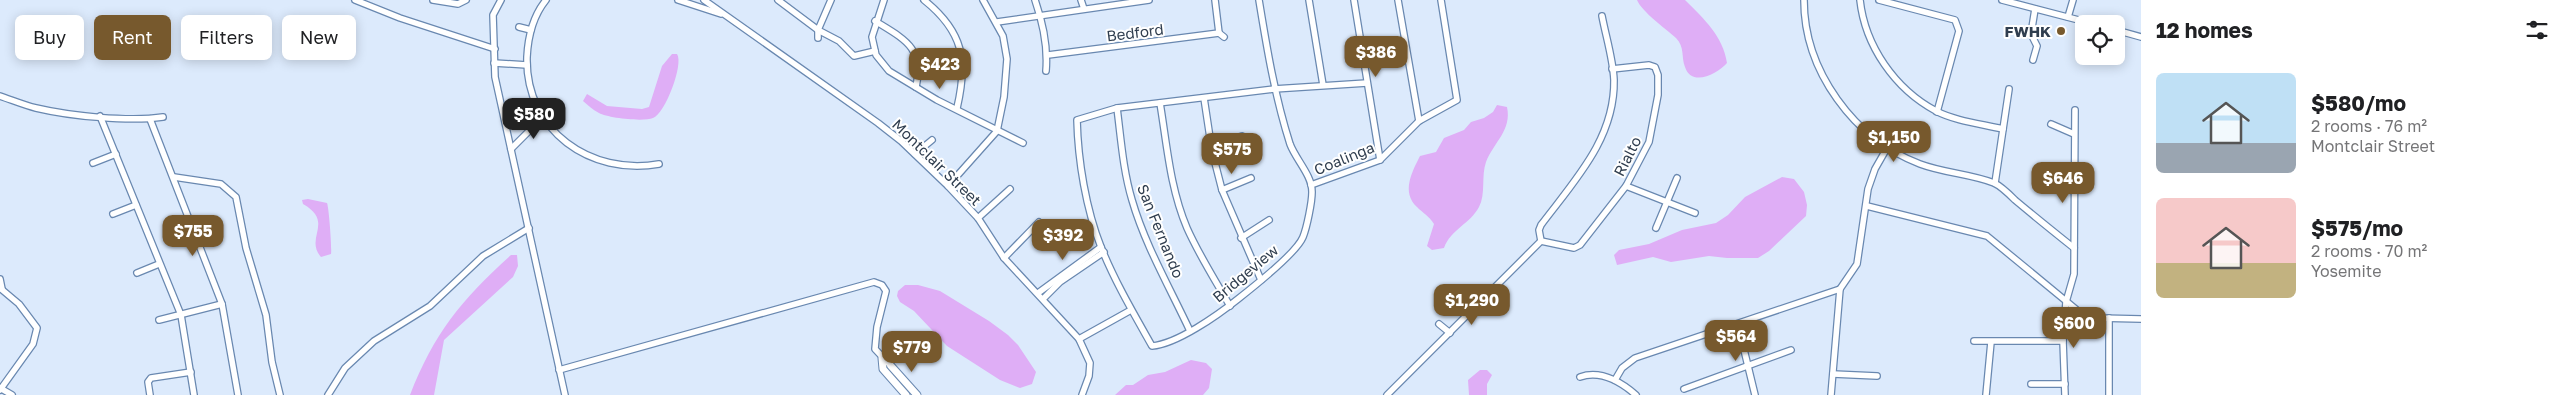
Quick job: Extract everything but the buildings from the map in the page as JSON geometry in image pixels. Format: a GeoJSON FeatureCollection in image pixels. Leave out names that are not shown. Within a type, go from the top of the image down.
{"type":"FeatureCollection","features":[{"type":"Feature","properties":{"kind":"street"},"geometry":{"type":"LineString","coordinates":[[355,0],[400,18],[495,49]]}},
{"type":"Feature","properties":{"kind":"street"},"geometry":{"type":"LineString","coordinates":[[433,0],[458,4],[466,0]]}},
{"type":"Feature","properties":{"kind":"street"},"geometry":{"type":"LineString","coordinates":[[501,0],[493,15],[495,77],[566,395]]}},
{"type":"Feature","properties":{"kind":"street","name":"Montclair Street"},"geometry":{"type":"LineString","coordinates":[[678,0],[726,16]]}},
{"type":"Feature","properties":{"kind":"street","name":"Montclair Street"},"geometry":{"type":"LineString","coordinates":[[704,0],[831,88],[901,141],[948,186],[978,218],[1004,258],[1079,339],[1090,363],[1089,376],[1082,395]]}},
{"type":"Feature","properties":{"kind":"street"},"geometry":{"type":"LineString","coordinates":[[778,0],[818,30],[839,41],[854,56],[876,53]]}},
{"type":"Feature","properties":{"kind":"street"},"geometry":{"type":"LineString","coordinates":[[818,38],[818,30],[832,0]]}},
{"type":"Feature","properties":{"kind":"street"},"geometry":{"type":"LineString","coordinates":[[884,0],[875,21],[872,37],[876,53],[896,77],[937,100],[957,108],[997,131],[1023,143]]}},
{"type":"Feature","properties":{"kind":"street"},"geometry":{"type":"LineString","coordinates":[[924,0],[953,31],[962,56],[964,71],[957,108]]}},
{"type":"Feature","properties":{"kind":"street"},"geometry":{"type":"LineString","coordinates":[[948,186],[997,131],[1004,97],[1007,59],[1003,36],[997,22],[983,0]]}},
{"type":"Feature","properties":{"kind":"street"},"geometry":{"type":"LineString","coordinates":[[1035,0],[1041,16],[1048,55],[1046,71]]}},
{"type":"Feature","properties":{"kind":"street"},"geometry":{"type":"LineString","coordinates":[[1081,0],[1084,10]]}},
{"type":"Feature","properties":{"kind":"street"},"geometry":{"type":"LineString","coordinates":[[997,22],[1149,0]]}},
{"type":"Feature","properties":{"kind":"street","name":"Bedford"},"geometry":{"type":"LineString","coordinates":[[1048,55],[1222,35],[1215,0]]}},
{"type":"Feature","properties":{"kind":"street"},"geometry":{"type":"LineString","coordinates":[[1259,0],[1274,89],[1291,146],[1311,185]]}},
{"type":"Feature","properties":{"kind":"street"},"geometry":{"type":"LineString","coordinates":[[1309,0],[1323,85]]}},
{"type":"Feature","properties":{"kind":"street"},"geometry":{"type":"LineString","coordinates":[[1354,0],[1380,160]]}},
{"type":"Feature","properties":{"kind":"street"},"geometry":{"type":"LineString","coordinates":[[1398,0],[1419,121]]}},
{"type":"Feature","properties":{"kind":"street","name":"Coalinga"},"geometry":{"type":"LineString","coordinates":[[1311,185],[1380,160],[1419,121],[1457,100],[1441,0]]}},
{"type":"Feature","properties":{"kind":"street"},"geometry":{"type":"LineString","coordinates":[[1804,0],[1807,35],[1822,76],[1846,111],[1887,148],[1918,163],[1947,173],[1995,184],[2074,248]]}},
{"type":"Feature","properties":{"kind":"street"},"geometry":{"type":"LineString","coordinates":[[1860,0],[1861,14],[1873,47],[1887,68],[1901,84],[1937,112],[2003,129]]}},
{"type":"Feature","properties":{"kind":"street"},"geometry":{"type":"LineString","coordinates":[[1880,0],[1955,20],[1958,25],[1959,32],[1937,112]]}},
{"type":"Feature","properties":{"kind":"street"},"geometry":{"type":"LineString","coordinates":[[2002,0],[2075,19]]}},
{"type":"Feature","properties":{"kind":"street"},"geometry":{"type":"LineString","coordinates":[[2068,17],[2073,0]]}},
{"type":"Feature","properties":{"kind":"street"},"geometry":{"type":"LineString","coordinates":[[546,2],[531,30],[527,65],[532,92],[543,117],[562,139],[587,156],[622,166],[659,164]]}},
{"type":"Feature","properties":{"kind":"street"},"geometry":{"type":"LineString","coordinates":[[2033,60],[2037,46],[2031,34],[2035,9]]}},
{"type":"Feature","properties":{"kind":"street"},"geometry":{"type":"LineString","coordinates":[[1387,395],[1542,241],[1539,230],[1541,225],[1591,157],[1607,128],[1613,98],[1612,68],[1602,16]]}},
{"type":"Feature","properties":{"kind":"street"},"geometry":{"type":"LineString","coordinates":[[875,21],[900,38],[917,56],[919,72],[916,87]]}},
{"type":"Feature","properties":{"kind":"street"},"geometry":{"type":"LineString","coordinates":[[519,27],[531,30]]}},
{"type":"Feature","properties":{"kind":"street"},"geometry":{"type":"LineString","coordinates":[[2125,33],[2141,37]]}},
{"type":"Feature","properties":{"kind":"street"},"geometry":{"type":"LineString","coordinates":[[494,63],[527,65]]}},
{"type":"Feature","properties":{"kind":"street","name":"Rialto"},"geometry":{"type":"LineString","coordinates":[[1542,241],[1574,248],[1580,245],[1626,186],[1649,142],[1656,111],[1658,75],[1655,67],[1649,65],[1612,68]]}},
{"type":"Feature","properties":{"kind":"street"},"geometry":{"type":"LineString","coordinates":[[1079,339],[1132,310],[1103,250],[1085,186],[1077,120],[1117,108],[1274,89],[1367,83]]}},
{"type":"Feature","properties":{"kind":"street"},"geometry":{"type":"LineString","coordinates":[[1995,184],[2009,89]]}},
{"type":"Feature","properties":{"kind":"street"},"geometry":{"type":"LineString","coordinates":[[0,96],[44,110],[150,119],[163,117]]}},
{"type":"Feature","properties":{"kind":"street"},"geometry":{"type":"LineString","coordinates":[[1204,98],[1222,190],[1241,238],[1261,280]]}},
{"type":"Feature","properties":{"kind":"street"},"geometry":{"type":"LineString","coordinates":[[1160,103],[1170,171],[1178,203],[1187,227],[1230,306]]}},
{"type":"Feature","properties":{"kind":"street","name":"San Fernando"},"geometry":{"type":"LineString","coordinates":[[1117,108],[1132,201],[1144,233],[1190,331]]}},
{"type":"Feature","properties":{"kind":"street"},"geometry":{"type":"LineString","coordinates":[[2065,395],[2063,341],[2066,302],[2073,282],[2075,110]]}},
{"type":"Feature","properties":{"kind":"street"},"geometry":{"type":"LineString","coordinates":[[100,116],[181,315],[194,395]]}},
{"type":"Feature","properties":{"kind":"street"},"geometry":{"type":"LineString","coordinates":[[511,149],[543,117]]}},
{"type":"Feature","properties":{"kind":"street"},"geometry":{"type":"LineString","coordinates":[[150,119],[222,304],[238,395]]}},
{"type":"Feature","properties":{"kind":"street"},"geometry":{"type":"LineString","coordinates":[[2051,124],[2074,134]]}},
{"type":"Feature","properties":{"kind":"street"},"geometry":{"type":"LineString","coordinates":[[1212,146],[1242,136]]}},
{"type":"Feature","properties":{"kind":"street"},"geometry":{"type":"LineString","coordinates":[[915,154],[932,140]]}},
{"type":"Feature","properties":{"kind":"street"},"geometry":{"type":"LineString","coordinates":[[1830,395],[1840,290],[1857,264],[1868,189],[1874,169],[1887,148]]}},
{"type":"Feature","properties":{"kind":"street"},"geometry":{"type":"LineString","coordinates":[[93,163],[116,154]]}},
{"type":"Feature","properties":{"kind":"street"},"geometry":{"type":"LineString","coordinates":[[2044,169],[2073,191]]}},
{"type":"Feature","properties":{"kind":"street"},"geometry":{"type":"LineString","coordinates":[[174,177],[221,184],[236,197],[246,248],[266,314],[272,362],[280,395]]}},
{"type":"Feature","properties":{"kind":"street"},"geometry":{"type":"LineString","coordinates":[[1222,190],[1251,178]]}},
{"type":"Feature","properties":{"kind":"street"},"geometry":{"type":"LineString","coordinates":[[1656,228],[1678,178]]}},
{"type":"Feature","properties":{"kind":"street","name":"Bridgeview"},"geometry":{"type":"LineString","coordinates":[[1132,310],[1152,346],[1160,346],[1190,331],[1230,306],[1261,280],[1303,238],[1312,193],[1311,185]]}},
{"type":"Feature","properties":{"kind":"street"},"geometry":{"type":"LineString","coordinates":[[1626,186],[1695,213]]}},
{"type":"Feature","properties":{"kind":"street"},"geometry":{"type":"LineString","coordinates":[[978,218],[1010,189]]}},
{"type":"Feature","properties":{"kind":"street"},"geometry":{"type":"LineString","coordinates":[[113,214],[136,204]]}},
{"type":"Feature","properties":{"kind":"street"},"geometry":{"type":"LineString","coordinates":[[1867,206],[1988,236],[2083,315],[2141,319]]}},
{"type":"Feature","properties":{"kind":"street"},"geometry":{"type":"LineString","coordinates":[[1241,238],[1269,220]]}},
{"type":"Feature","properties":{"kind":"street"},"geometry":{"type":"LineString","coordinates":[[1004,258],[1039,222]]}},
{"type":"Feature","properties":{"kind":"street"},"geometry":{"type":"LineString","coordinates":[[328,395],[345,368],[374,341],[430,306],[483,256],[529,228]]}},
{"type":"Feature","properties":{"kind":"street"},"geometry":{"type":"LineString","coordinates":[[1038,293],[1103,250]]}},
{"type":"Feature","properties":{"kind":"street"},"geometry":{"type":"LineString","coordinates":[[1043,299],[1060,282],[1103,250]]}},
{"type":"Feature","properties":{"kind":"street"},"geometry":{"type":"LineString","coordinates":[[137,273],[159,264]]}},
{"type":"Feature","properties":{"kind":"street"},"geometry":{"type":"LineString","coordinates":[[0,279],[1,289],[23,308],[37,328],[33,344],[0,389],[12,395]]}},
{"type":"Feature","properties":{"kind":"street"},"geometry":{"type":"LineString","coordinates":[[559,370],[874,282],[882,285],[886,291],[877,328],[876,348],[882,358],[917,395]]}},
{"type":"Feature","properties":{"kind":"street"},"geometry":{"type":"LineString","coordinates":[[1615,380],[1622,368],[1635,358],[1840,290]]}},
{"type":"Feature","properties":{"kind":"street"},"geometry":{"type":"LineString","coordinates":[[159,320],[222,304]]}},
{"type":"Feature","properties":{"kind":"street"},"geometry":{"type":"LineString","coordinates":[[2109,318],[2109,395]]}},
{"type":"Feature","properties":{"kind":"street"},"geometry":{"type":"LineString","coordinates":[[1439,324],[1450,333]]}},
{"type":"Feature","properties":{"kind":"street"},"geometry":{"type":"LineString","coordinates":[[1738,325],[1755,395]]}},
{"type":"Feature","properties":{"kind":"street"},"geometry":{"type":"LineString","coordinates":[[1974,341],[2063,341]]}},
{"type":"Feature","properties":{"kind":"street"},"geometry":{"type":"LineString","coordinates":[[1986,395],[1991,342]]}},
{"type":"Feature","properties":{"kind":"street"},"geometry":{"type":"LineString","coordinates":[[1684,389],[1791,350]]}},
{"type":"Feature","properties":{"kind":"street"},"geometry":{"type":"LineString","coordinates":[[882,358],[883,369],[906,395]]}},
{"type":"Feature","properties":{"kind":"street"},"geometry":{"type":"LineString","coordinates":[[150,395],[148,382],[151,378],[191,372]]}},
{"type":"Feature","properties":{"kind":"street"},"geometry":{"type":"LineString","coordinates":[[1833,374],[1877,376]]}},
{"type":"Feature","properties":{"kind":"street"},"geometry":{"type":"LineString","coordinates":[[1580,377],[1594,375],[1615,380],[1636,395]]}},
{"type":"Feature","properties":{"kind":"street"},"geometry":{"type":"LineString","coordinates":[[2031,384],[2065,384]]}},
{"type":"Feature","properties":{"kind":"shaded area"},"geometry":{"type":"Polygon","coordinates":[[[1637,0],[1685,0],[1712,28],[1725,53],[1727,63],[1718,71],[1705,77],[1693,77],[1685,67],[1679,41],[1649,15],[1637,0]]]}},
{"type":"Feature","properties":{"kind":"shaded area"},"geometry":{"type":"Polygon","coordinates":[[[672,54],[677,54],[678,59],[676,78],[663,108],[653,118],[626,119],[603,115],[583,101],[587,94],[607,106],[642,109],[649,107],[662,66],[672,54]]]}},
{"type":"Feature","properties":{"kind":"shaded area"},"geometry":{"type":"Polygon","coordinates":[[[1497,105],[1507,107],[1507,122],[1486,162],[1479,207],[1471,218],[1451,236],[1444,248],[1432,250],[1427,246],[1434,224],[1412,201],[1409,188],[1411,175],[1420,156],[1436,152],[1444,138],[1464,130],[1471,122],[1484,118],[1493,112],[1497,105]]]}},
{"type":"Feature","properties":{"kind":"shaded area"},"geometry":{"type":"Polygon","coordinates":[[[1782,177],[1794,179],[1804,192],[1807,205],[1806,216],[1769,251],[1758,258],[1709,256],[1671,262],[1653,257],[1617,265],[1614,255],[1619,250],[1649,244],[1682,230],[1716,223],[1728,215],[1745,197],[1782,177]]]}},
{"type":"Feature","properties":{"kind":"shaded area"},"geometry":{"type":"Polygon","coordinates":[[[308,199],[327,203],[331,254],[321,257],[317,250],[317,217],[303,204],[302,200],[308,199]]]}},
{"type":"Feature","properties":{"kind":"shaded area"},"geometry":{"type":"Polygon","coordinates":[[[511,255],[517,255],[518,266],[513,277],[444,340],[434,395],[410,395],[429,353],[451,318],[478,287],[511,255]]]}},
{"type":"Feature","properties":{"kind":"shaded area"},"geometry":{"type":"Polygon","coordinates":[[[905,285],[918,285],[940,291],[1008,335],[1018,345],[1036,372],[1032,384],[1020,388],[1000,380],[947,346],[914,311],[900,302],[897,296],[898,291],[905,285]]]}},
{"type":"Feature","properties":{"kind":"shaded area"},"geometry":{"type":"Polygon","coordinates":[[[1191,360],[1206,363],[1212,369],[1209,388],[1203,395],[1115,395],[1126,385],[1133,385],[1148,375],[1165,372],[1191,360]]]}},
{"type":"Feature","properties":{"kind":"shaded area"},"geometry":{"type":"Polygon","coordinates":[[[1480,370],[1487,370],[1492,375],[1487,384],[1487,395],[1469,395],[1468,380],[1480,370]]]}},
{"type":"Feature","properties":{"kind":"place","name":"FWHK"},"geometry":{"type":"Point","coordinates":[2061,31]}}]}
